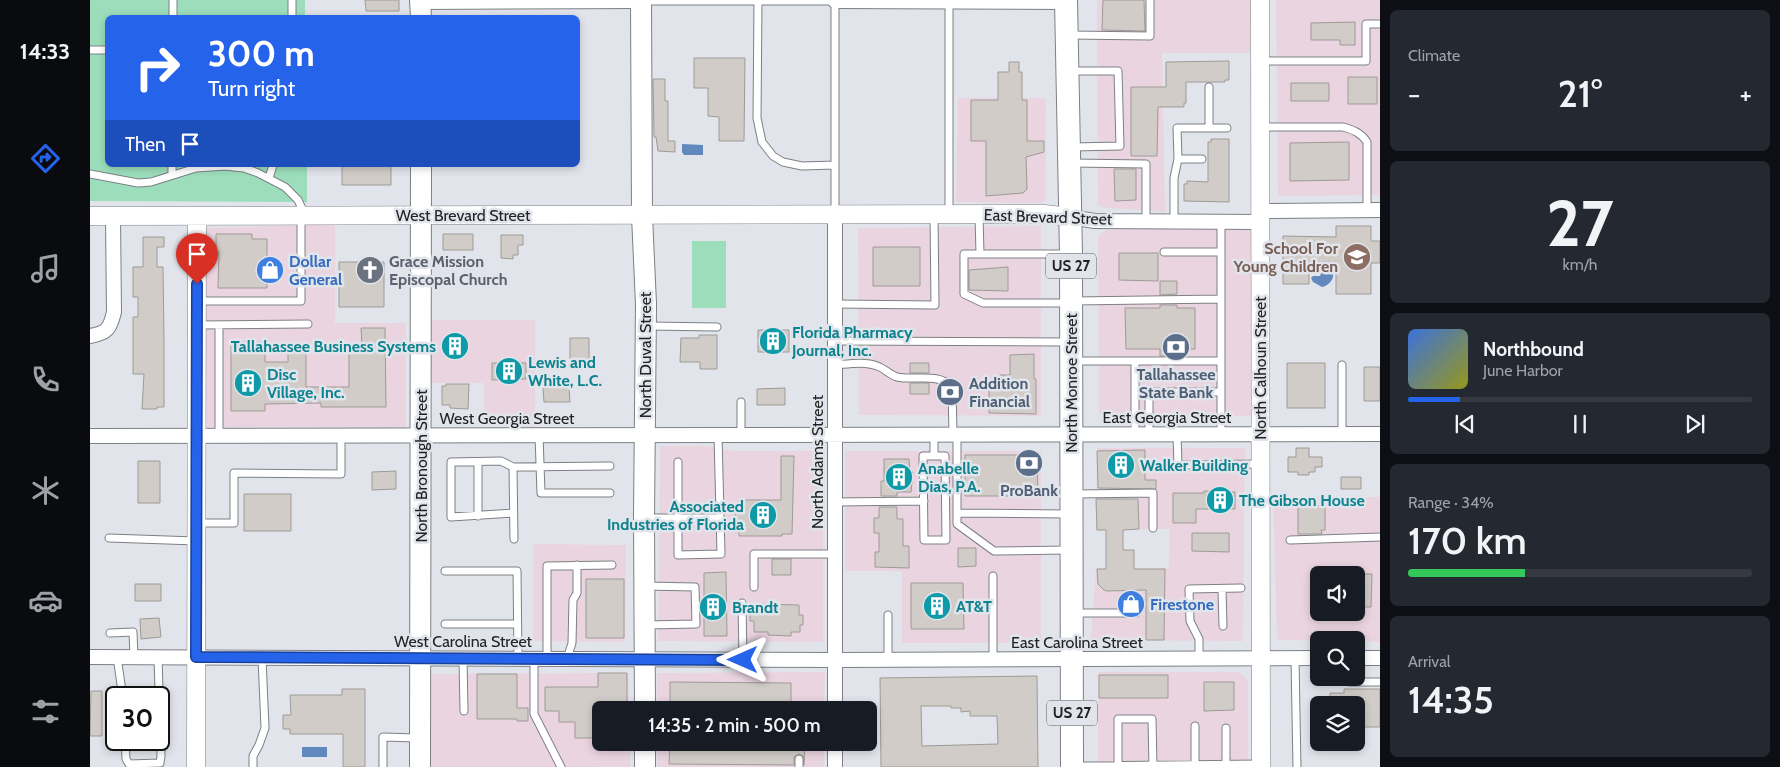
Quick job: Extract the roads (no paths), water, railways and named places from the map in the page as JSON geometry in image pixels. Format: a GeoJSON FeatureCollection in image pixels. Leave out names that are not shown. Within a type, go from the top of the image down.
{"type":"FeatureCollection","features":[{"type":"Feature","properties":{"kind":"main road","name":"North Duval Street"},"geometry":{"type":"LineString","coordinates":[[641,1],[642,216],[646,326],[645,701]]}},
{"type":"Feature","properties":{"kind":"main road","name":"North Monroe Street"},"geometry":{"type":"LineString","coordinates":[[1067,1],[1071,254],[1072,766]]}},
{"type":"Feature","properties":{"kind":"main road","name":"North Bronough Street"},"geometry":{"type":"LineString","coordinates":[[420,767],[421,167]]}},
{"type":"Feature","properties":{"kind":"main road"},"geometry":{"type":"LineString","coordinates":[[645,751],[645,767]]}},
{"type":"Feature","properties":{"kind":"street","name":"North Calhoun Street"},"geometry":{"type":"LineString","coordinates":[[1259,0],[1261,765]]}},
{"type":"Feature","properties":{"kind":"street"},"geometry":{"type":"LineString","coordinates":[[420,6],[641,1]]}},
{"type":"Feature","properties":{"kind":"street"},"geometry":{"type":"LineString","coordinates":[[835,1],[1067,1]]}},
{"type":"Feature","properties":{"kind":"street","name":"East Brevard Street"},"geometry":{"type":"LineString","coordinates":[[835,215],[1044,214],[1095,221],[1221,221],[1260,216],[1374,210]]}},
{"type":"Feature","properties":{"kind":"street","name":"West Brevard Street"},"geometry":{"type":"LineString","coordinates":[[90,216],[421,214],[835,215]]}},
{"type":"Feature","properties":{"kind":"street","name":"North Adams Street"},"geometry":{"type":"LineString","coordinates":[[835,215],[835,701]]}},
{"type":"Feature","properties":{"kind":"street"},"geometry":{"type":"LineString","coordinates":[[90,336],[106,331],[111,324],[114,312],[112,216]]}},
{"type":"Feature","properties":{"kind":"street"},"geometry":{"type":"LineString","coordinates":[[196,767],[197,216]]}},
{"type":"Feature","properties":{"kind":"street","name":"West Georgia Street"},"geometry":{"type":"LineString","coordinates":[[90,436],[835,434]]}},
{"type":"Feature","properties":{"kind":"street","name":"East Georgia Street"},"geometry":{"type":"LineString","coordinates":[[835,434],[1380,434]]}},
{"type":"Feature","properties":{"kind":"street","name":"West Carolina Street"},"geometry":{"type":"LineString","coordinates":[[90,657],[836,660]]}},
{"type":"Feature","properties":{"kind":"street","name":"East Carolina Street"},"geometry":{"type":"LineString","coordinates":[[836,660],[1310,658]]}},
{"type":"Feature","properties":{"kind":"street"},"geometry":{"type":"LineString","coordinates":[[1365,658],[1380,658]]}},
{"type":"Feature","properties":{"kind":"street"},"geometry":{"type":"LineString","coordinates":[[835,751],[835,767]]}},
{"type":"Feature","properties":{"kind":"lane"},"geometry":{"type":"LineString","coordinates":[[172,15],[173,0]]}},
{"type":"Feature","properties":{"kind":"lane"},"geometry":{"type":"LineString","coordinates":[[292,0],[292,15]]}},
{"type":"Feature","properties":{"kind":"lane"},"geometry":{"type":"LineString","coordinates":[[1067,35],[1150,36],[1150,0]]}},
{"type":"Feature","properties":{"kind":"lane"},"geometry":{"type":"LineString","coordinates":[[641,1],[835,1],[835,215]]}},
{"type":"Feature","properties":{"kind":"lane"},"geometry":{"type":"LineString","coordinates":[[758,1],[758,118],[762,142],[773,156],[783,162],[802,166],[835,166]]}},
{"type":"Feature","properties":{"kind":"lane"},"geometry":{"type":"LineString","coordinates":[[835,304],[935,305],[942,215],[949,2]]}},
{"type":"Feature","properties":{"kind":"lane"},"geometry":{"type":"LineString","coordinates":[[1260,61],[1366,61],[1366,24],[1380,24]]}},
{"type":"Feature","properties":{"kind":"lane"},"geometry":{"type":"LineString","coordinates":[[90,50],[105,50]]}},
{"type":"Feature","properties":{"kind":"lane"},"geometry":{"type":"LineString","coordinates":[[1068,71],[1118,71],[1120,146],[1069,155]]}},
{"type":"Feature","properties":{"kind":"lane"},"geometry":{"type":"LineString","coordinates":[[1209,87],[1209,128]]}},
{"type":"Feature","properties":{"kind":"lane"},"geometry":{"type":"LineString","coordinates":[[1260,127],[1344,127],[1354,130],[1363,136],[1366,142],[1374,210]]}},
{"type":"Feature","properties":{"kind":"lane"},"geometry":{"type":"LineString","coordinates":[[1174,221],[1174,178],[1178,159],[1177,128],[1227,128]]}},
{"type":"Feature","properties":{"kind":"lane"},"geometry":{"type":"LineString","coordinates":[[1069,155],[1146,164],[1146,220]]}},
{"type":"Feature","properties":{"kind":"lane"},"geometry":{"type":"LineString","coordinates":[[1178,159],[1202,159]]}},
{"type":"Feature","properties":{"kind":"lane"},"geometry":{"type":"LineString","coordinates":[[172,167],[172,175]]}},
{"type":"Feature","properties":{"kind":"lane"},"geometry":{"type":"LineString","coordinates":[[90,174],[138,183],[151,182],[196,168],[210,167]]}},
{"type":"Feature","properties":{"kind":"lane"},"geometry":{"type":"LineString","coordinates":[[196,301],[301,301],[303,215],[298,200],[285,187],[270,178],[244,168],[234,167]]}},
{"type":"Feature","properties":{"kind":"lane"},"geometry":{"type":"LineString","coordinates":[[270,178],[272,167]]}},
{"type":"Feature","properties":{"kind":"lane"},"geometry":{"type":"LineString","coordinates":[[979,214],[980,254]]}},
{"type":"Feature","properties":{"kind":"lane"},"geometry":{"type":"LineString","coordinates":[[1221,221],[1221,434]]}},
{"type":"Feature","properties":{"kind":"lane"},"geometry":{"type":"LineString","coordinates":[[1164,252],[1221,252]]}},
{"type":"Feature","properties":{"kind":"lane"},"geometry":{"type":"LineString","coordinates":[[1071,254],[964,254],[964,294],[983,303],[1221,299]]}},
{"type":"Feature","properties":{"kind":"lane"},"geometry":{"type":"LineString","coordinates":[[196,325],[308,324]]}},
{"type":"Feature","properties":{"kind":"lane"},"geometry":{"type":"LineString","coordinates":[[218,325],[219,436]]}},
{"type":"Feature","properties":{"kind":"lane"},"geometry":{"type":"LineString","coordinates":[[646,326],[717,328]]}},
{"type":"Feature","properties":{"kind":"lane"},"geometry":{"type":"LineString","coordinates":[[835,341],[1071,352],[1135,361],[1221,361]]}},
{"type":"Feature","properties":{"kind":"lane"},"geometry":{"type":"LineString","coordinates":[[1135,361],[1135,434]]}},
{"type":"Feature","properties":{"kind":"lane"},"geometry":{"type":"LineString","coordinates":[[835,365],[871,364],[896,377],[937,379],[948,382],[952,387],[955,434],[957,524],[994,551],[1071,550]]}},
{"type":"Feature","properties":{"kind":"lane"},"geometry":{"type":"LineString","coordinates":[[1342,365],[1342,434]]}},
{"type":"Feature","properties":{"kind":"lane"},"geometry":{"type":"LineString","coordinates":[[1135,392],[1221,392]]}},
{"type":"Feature","properties":{"kind":"lane"},"geometry":{"type":"LineString","coordinates":[[1149,392],[1149,434]]}},
{"type":"Feature","properties":{"kind":"lane"},"geometry":{"type":"LineString","coordinates":[[741,402],[741,435]]}},
{"type":"Feature","properties":{"kind":"lane"},"geometry":{"type":"LineString","coordinates":[[934,434],[934,456]]}},
{"type":"Feature","properties":{"kind":"lane"},"geometry":{"type":"LineString","coordinates":[[1177,434],[1178,465],[1260,464]]}},
{"type":"Feature","properties":{"kind":"lane"},"geometry":{"type":"LineString","coordinates":[[539,435],[540,493],[610,492]]}},
{"type":"Feature","properties":{"kind":"lane"},"geometry":{"type":"LineString","coordinates":[[678,462],[678,555],[721,554],[718,435]]}},
{"type":"Feature","properties":{"kind":"lane"},"geometry":{"type":"LineString","coordinates":[[109,538],[196,532],[234,523],[234,473],[342,474],[341,436]]}},
{"type":"Feature","properties":{"kind":"lane"},"geometry":{"type":"LineString","coordinates":[[923,456],[945,456],[946,540],[924,540],[924,501],[923,456]]}},
{"type":"Feature","properties":{"kind":"lane"},"geometry":{"type":"LineString","coordinates":[[513,513],[451,517],[451,462],[501,461],[513,468],[610,466]]}},
{"type":"Feature","properties":{"kind":"lane"},"geometry":{"type":"LineString","coordinates":[[478,462],[478,516]]}},
{"type":"Feature","properties":{"kind":"lane"},"geometry":{"type":"LineString","coordinates":[[513,468],[514,539]]}},
{"type":"Feature","properties":{"kind":"lane"},"geometry":{"type":"LineString","coordinates":[[957,513],[1071,504],[1153,493],[1153,528]]}},
{"type":"Feature","properties":{"kind":"lane"},"geometry":{"type":"LineString","coordinates":[[835,502],[924,501]]}},
{"type":"Feature","properties":{"kind":"lane"},"geometry":{"type":"LineString","coordinates":[[644,518],[720,518]]}},
{"type":"Feature","properties":{"kind":"lane"},"geometry":{"type":"LineString","coordinates":[[1290,540],[1380,537]]}},
{"type":"Feature","properties":{"kind":"lane"},"geometry":{"type":"LineString","coordinates":[[754,587],[754,554],[835,554]]}},
{"type":"Feature","properties":{"kind":"lane"},"geometry":{"type":"LineString","coordinates":[[567,659],[572,643],[573,600],[577,593],[577,565]]}},
{"type":"Feature","properties":{"kind":"lane"},"geometry":{"type":"LineString","coordinates":[[561,767],[534,714],[547,566],[612,565]]}},
{"type":"Feature","properties":{"kind":"lane"},"geometry":{"type":"LineString","coordinates":[[445,571],[516,572],[518,659]]}},
{"type":"Feature","properties":{"kind":"lane"},"geometry":{"type":"LineString","coordinates":[[993,576],[993,660]]}},
{"type":"Feature","properties":{"kind":"lane"},"geometry":{"type":"LineString","coordinates":[[644,586],[695,586],[696,624],[645,625]]}},
{"type":"Feature","properties":{"kind":"lane"},"geometry":{"type":"LineString","coordinates":[[1199,659],[1199,639],[1190,620],[1190,589],[1241,588]]}},
{"type":"Feature","properties":{"kind":"lane"},"geometry":{"type":"LineString","coordinates":[[1222,589],[1223,626]]}},
{"type":"Feature","properties":{"kind":"lane"},"geometry":{"type":"LineString","coordinates":[[742,603],[743,660]]}},
{"type":"Feature","properties":{"kind":"lane"},"geometry":{"type":"LineString","coordinates":[[1072,613],[1136,613]]}},
{"type":"Feature","properties":{"kind":"lane"},"geometry":{"type":"LineString","coordinates":[[888,615],[888,660]]}},
{"type":"Feature","properties":{"kind":"lane"},"geometry":{"type":"LineString","coordinates":[[445,624],[518,624]]}},
{"type":"Feature","properties":{"kind":"lane"},"geometry":{"type":"LineString","coordinates":[[110,632],[133,632],[134,657]]}},
{"type":"Feature","properties":{"kind":"lane"},"geometry":{"type":"LineString","coordinates":[[118,657],[122,686]]}},
{"type":"Feature","properties":{"kind":"lane"},"geometry":{"type":"LineString","coordinates":[[158,657],[159,686]]}},
{"type":"Feature","properties":{"kind":"lane"},"geometry":{"type":"LineString","coordinates":[[253,767],[253,756],[260,745],[265,728],[262,658]]}},
{"type":"Feature","properties":{"kind":"lane"},"geometry":{"type":"LineString","coordinates":[[1295,658],[1297,767]]}},
{"type":"Feature","properties":{"kind":"lane"},"geometry":{"type":"LineString","coordinates":[[464,659],[464,710]]}},
{"type":"Feature","properties":{"kind":"lane"},"geometry":{"type":"LineString","coordinates":[[1365,682],[1380,682]]}},
{"type":"Feature","properties":{"kind":"lane"},"geometry":{"type":"LineString","coordinates":[[1118,766],[1118,719],[1152,719],[1153,766]]}},
{"type":"Feature","properties":{"kind":"lane"},"geometry":{"type":"LineString","coordinates":[[1195,726],[1195,764]]}},
{"type":"Feature","properties":{"kind":"lane"},"geometry":{"type":"LineString","coordinates":[[1226,728],[1226,764]]}},
{"type":"Feature","properties":{"kind":"lane"},"geometry":{"type":"LineString","coordinates":[[383,767],[383,737],[420,738]]}},
{"type":"Feature","properties":{"kind":"lane"},"geometry":{"type":"LineString","coordinates":[[126,751],[129,764],[160,763],[161,751]]}},
{"type":"Feature","properties":{"kind":"lane"},"geometry":{"type":"LineString","coordinates":[[1072,766],[1261,765]]}},
{"type":"Feature","properties":{"kind":"water"},"geometry":{"type":"Polygon","coordinates":[[[682,144],[703,145],[703,155],[684,155],[682,144]]]}},
{"type":"Feature","properties":{"kind":"water"},"geometry":{"type":"Polygon","coordinates":[[[1326,269],[1333,274],[1333,278],[1322,287],[1313,282],[1311,278],[1313,276],[1320,276],[1322,270],[1326,269]]]}},
{"type":"Feature","properties":{"kind":"water"},"geometry":{"type":"Polygon","coordinates":[[[302,747],[327,747],[327,757],[302,757],[302,747]]]}},
{"type":"Feature","properties":{"kind":"place","name":"School For Young Children"},"geometry":{"type":"Point","coordinates":[1357,257]}},
{"type":"Feature","properties":{"kind":"place","name":"Dollar General"},"geometry":{"type":"Point","coordinates":[270,270]}},
{"type":"Feature","properties":{"kind":"place","name":"Grace Mission Episcopal Church"},"geometry":{"type":"Point","coordinates":[370,270]}},
{"type":"Feature","properties":{"kind":"place","name":"Florida Pharmacy Journal, Inc."},"geometry":{"type":"Point","coordinates":[773,341]}},
{"type":"Feature","properties":{"kind":"place","name":"Tallahassee Business Systems"},"geometry":{"type":"Point","coordinates":[455,346]}},
{"type":"Feature","properties":{"kind":"place","name":"Tallahassee State Bank"},"geometry":{"type":"Point","coordinates":[1176,347]}},
{"type":"Feature","properties":{"kind":"place","name":"Lewis and White, L.C."},"geometry":{"type":"Point","coordinates":[509,371]}},
{"type":"Feature","properties":{"kind":"place","name":"Disc Village, Inc."},"geometry":{"type":"Point","coordinates":[248,383]}},
{"type":"Feature","properties":{"kind":"place","name":"Addition Financial"},"geometry":{"type":"Point","coordinates":[950,392]}},
{"type":"Feature","properties":{"kind":"place","name":"ProBank"},"geometry":{"type":"Point","coordinates":[1029,463]}},
{"type":"Feature","properties":{"kind":"place","name":"Walker Building"},"geometry":{"type":"Point","coordinates":[1121,465]}},
{"type":"Feature","properties":{"kind":"place","name":"Anabelle Dias, P.A."},"geometry":{"type":"Point","coordinates":[899,477]}},
{"type":"Feature","properties":{"kind":"place","name":"The Gibson House"},"geometry":{"type":"Point","coordinates":[1220,500]}},
{"type":"Feature","properties":{"kind":"place","name":"Associated Industries of Florida"},"geometry":{"type":"Point","coordinates":[763,515]}},
{"type":"Feature","properties":{"kind":"place","name":"Firestone"},"geometry":{"type":"Point","coordinates":[1131,604]}},
{"type":"Feature","properties":{"kind":"place","name":"AT&T"},"geometry":{"type":"Point","coordinates":[937,606]}},
{"type":"Feature","properties":{"kind":"place","name":"Brandt"},"geometry":{"type":"Point","coordinates":[713,607]}}]}
